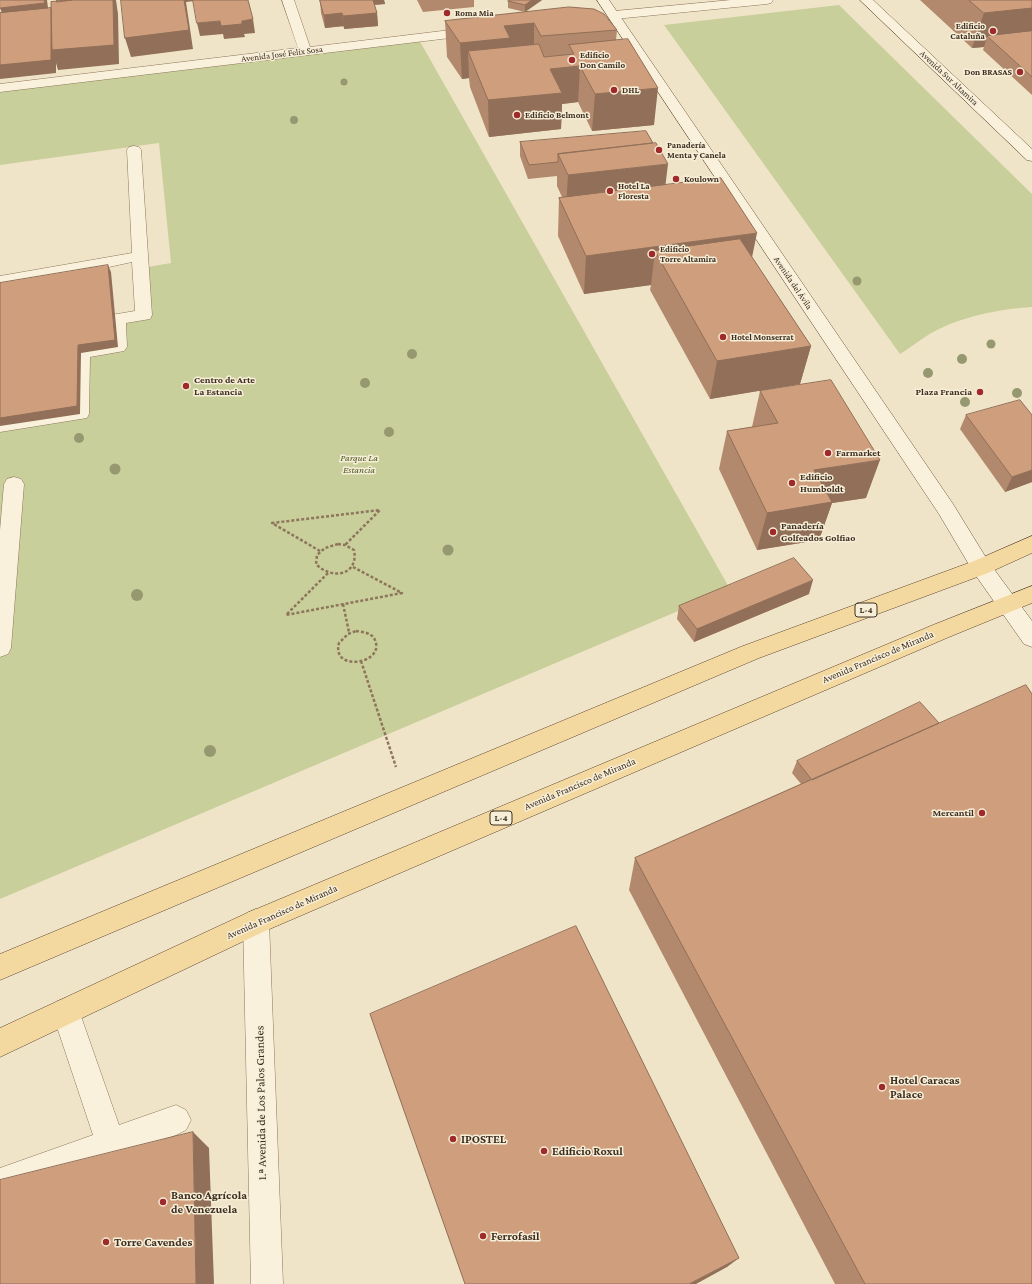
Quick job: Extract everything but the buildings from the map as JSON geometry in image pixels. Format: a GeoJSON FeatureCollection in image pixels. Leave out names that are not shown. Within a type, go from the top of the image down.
{"type":"FeatureCollection","features":[{"type":"Feature","properties":{"kind":"main road"},"geometry":{"type":"LineString","coordinates":[[288,0],[305,51]]}},
{"type":"Feature","properties":{"kind":"main road"},"geometry":{"type":"LineString","coordinates":[[615,15],[767,0]]}},
{"type":"Feature","properties":{"kind":"main road","name":"Avenida Sur Altamira"},"geometry":{"type":"LineString","coordinates":[[866,0],[1032,157]]}},
{"type":"Feature","properties":{"kind":"main road"},"geometry":{"type":"LineString","coordinates":[[598,16],[605,8],[604,1]]}},
{"type":"Feature","properties":{"kind":"main road","name":"Avenida del Ávila"},"geometry":{"type":"LineString","coordinates":[[604,1],[615,15],[628,38],[946,509],[981,568],[1032,638]]}},
{"type":"Feature","properties":{"kind":"main road","name":"Avenida José Felix Sosa"},"geometry":{"type":"LineString","coordinates":[[0,88],[485,30]]}},
{"type":"Feature","properties":{"kind":"main road"},"geometry":{"type":"LineString","coordinates":[[611,32],[628,38]]}},
{"type":"Feature","properties":{"kind":"main road"},"geometry":{"type":"LineString","coordinates":[[0,426],[80,414],[81,353],[118,347],[116,319],[144,315],[134,150]]}},
{"type":"Feature","properties":{"kind":"main road"},"geometry":{"type":"LineString","coordinates":[[0,281],[86,267],[140,256]]}},
{"type":"Feature","properties":{"kind":"main road"},"geometry":{"type":"LineString","coordinates":[[0,648],[14,484]]}},
{"type":"Feature","properties":{"kind":"main road","name":"L-4"},"geometry":{"type":"LineString","coordinates":[[0,967],[751,652],[981,568],[1032,544]]}},
{"type":"Feature","properties":{"kind":"main road","name":"Avenida Francisco de Miranda"},"geometry":{"type":"LineString","coordinates":[[0,1043],[256,922],[941,631],[1032,594]]}},
{"type":"Feature","properties":{"kind":"main road","name":"1.ª Avenida de Los Palos Grandes"},"geometry":{"type":"LineString","coordinates":[[256,922],[264,1217],[268,1284]]}},
{"type":"Feature","properties":{"kind":"main road"},"geometry":{"type":"LineString","coordinates":[[66,1012],[111,1144]]}},
{"type":"Feature","properties":{"kind":"main road"},"geometry":{"type":"LineString","coordinates":[[0,1183],[176,1120]]}},
{"type":"Feature","properties":{"kind":"path"},"geometry":{"type":"LineString","coordinates":[[320,551],[272,523],[380,510],[345,545]]}},
{"type":"Feature","properties":{"kind":"path"},"geometry":{"type":"LineString","coordinates":[[332,545],[345,545],[354,550],[356,554],[352,567],[341,573],[328,573],[319,568],[316,564],[317,555],[320,551],[332,545]]}},
{"type":"Feature","properties":{"kind":"path"},"geometry":{"type":"LineString","coordinates":[[328,573],[286,615],[402,593],[352,567]]}},
{"type":"Feature","properties":{"kind":"path"},"geometry":{"type":"LineString","coordinates":[[343,604],[349,632]]}},
{"type":"Feature","properties":{"kind":"path"},"geometry":{"type":"LineString","coordinates":[[362,631],[373,636],[376,640],[376,650],[372,655],[361,661],[348,661],[339,654],[338,645],[340,640],[349,632],[362,631]]}},
{"type":"Feature","properties":{"kind":"path"},"geometry":{"type":"LineString","coordinates":[[361,661],[406,797]]}},
{"type":"Feature","properties":{"kind":"green space"},"geometry":{"type":"Polygon","coordinates":[[[839,5],[1032,194],[1032,307],[997,311],[961,320],[934,331],[900,354],[664,25],[839,5]]]}},
{"type":"Feature","properties":{"kind":"green space","name":"Parque La Estancia"},"geometry":{"type":"Polygon","coordinates":[[[418,38],[730,589],[0,899],[0,424],[81,353],[117,319],[144,315],[142,268],[171,263],[159,143],[0,165],[0,88],[418,38]]]}},
{"type":"Feature","properties":{"kind":"place","name":"Roma Mia"},"geometry":{"type":"Point","coordinates":[447,13]}},
{"type":"Feature","properties":{"kind":"place","name":"Edificio Cataluña"},"geometry":{"type":"Point","coordinates":[993,31]}},
{"type":"Feature","properties":{"kind":"place","name":"Edificio Don Camilo"},"geometry":{"type":"Point","coordinates":[572,60]}},
{"type":"Feature","properties":{"kind":"place","name":"Don BRASAS"},"geometry":{"type":"Point","coordinates":[1020,72]}},
{"type":"Feature","properties":{"kind":"place","name":"DHL"},"geometry":{"type":"Point","coordinates":[614,90]}},
{"type":"Feature","properties":{"kind":"place","name":"Edificio Belmont"},"geometry":{"type":"Point","coordinates":[517,115]}},
{"type":"Feature","properties":{"kind":"place","name":"Panadería Menta y Canela"},"geometry":{"type":"Point","coordinates":[659,150]}},
{"type":"Feature","properties":{"kind":"place","name":"Koulown"},"geometry":{"type":"Point","coordinates":[676,179]}},
{"type":"Feature","properties":{"kind":"place","name":"Hotel La Floresta"},"geometry":{"type":"Point","coordinates":[610,191]}},
{"type":"Feature","properties":{"kind":"place","name":"Edificio Torre Altamira"},"geometry":{"type":"Point","coordinates":[652,254]}},
{"type":"Feature","properties":{"kind":"place","name":"Hotel Monserrat"},"geometry":{"type":"Point","coordinates":[723,337]}},
{"type":"Feature","properties":{"kind":"place","name":"Centro de Arte La Estancia"},"geometry":{"type":"Point","coordinates":[186,386]}},
{"type":"Feature","properties":{"kind":"place","name":"Plaza Francia"},"geometry":{"type":"Point","coordinates":[980,392]}},
{"type":"Feature","properties":{"kind":"place","name":"Farmarket"},"geometry":{"type":"Point","coordinates":[828,453]}},
{"type":"Feature","properties":{"kind":"place","name":"Edificio Humboldt"},"geometry":{"type":"Point","coordinates":[792,483]}},
{"type":"Feature","properties":{"kind":"place","name":"Panadería Golfeados Golfiao"},"geometry":{"type":"Point","coordinates":[773,532]}},
{"type":"Feature","properties":{"kind":"place","name":"Mercantil"},"geometry":{"type":"Point","coordinates":[982,813]}},
{"type":"Feature","properties":{"kind":"place","name":"Hotel Caracas Palace"},"geometry":{"type":"Point","coordinates":[882,1087]}},
{"type":"Feature","properties":{"kind":"place","name":"IPOSTEL"},"geometry":{"type":"Point","coordinates":[453,1139]}},
{"type":"Feature","properties":{"kind":"place","name":"Edificio Roxul"},"geometry":{"type":"Point","coordinates":[544,1151]}},
{"type":"Feature","properties":{"kind":"place","name":"Banco Agrícola de Venezuela"},"geometry":{"type":"Point","coordinates":[163,1202]}},
{"type":"Feature","properties":{"kind":"place","name":"Ferrofasil"},"geometry":{"type":"Point","coordinates":[483,1236]}},
{"type":"Feature","properties":{"kind":"place","name":"Torre Cavendes"},"geometry":{"type":"Point","coordinates":[106,1242]}}]}
